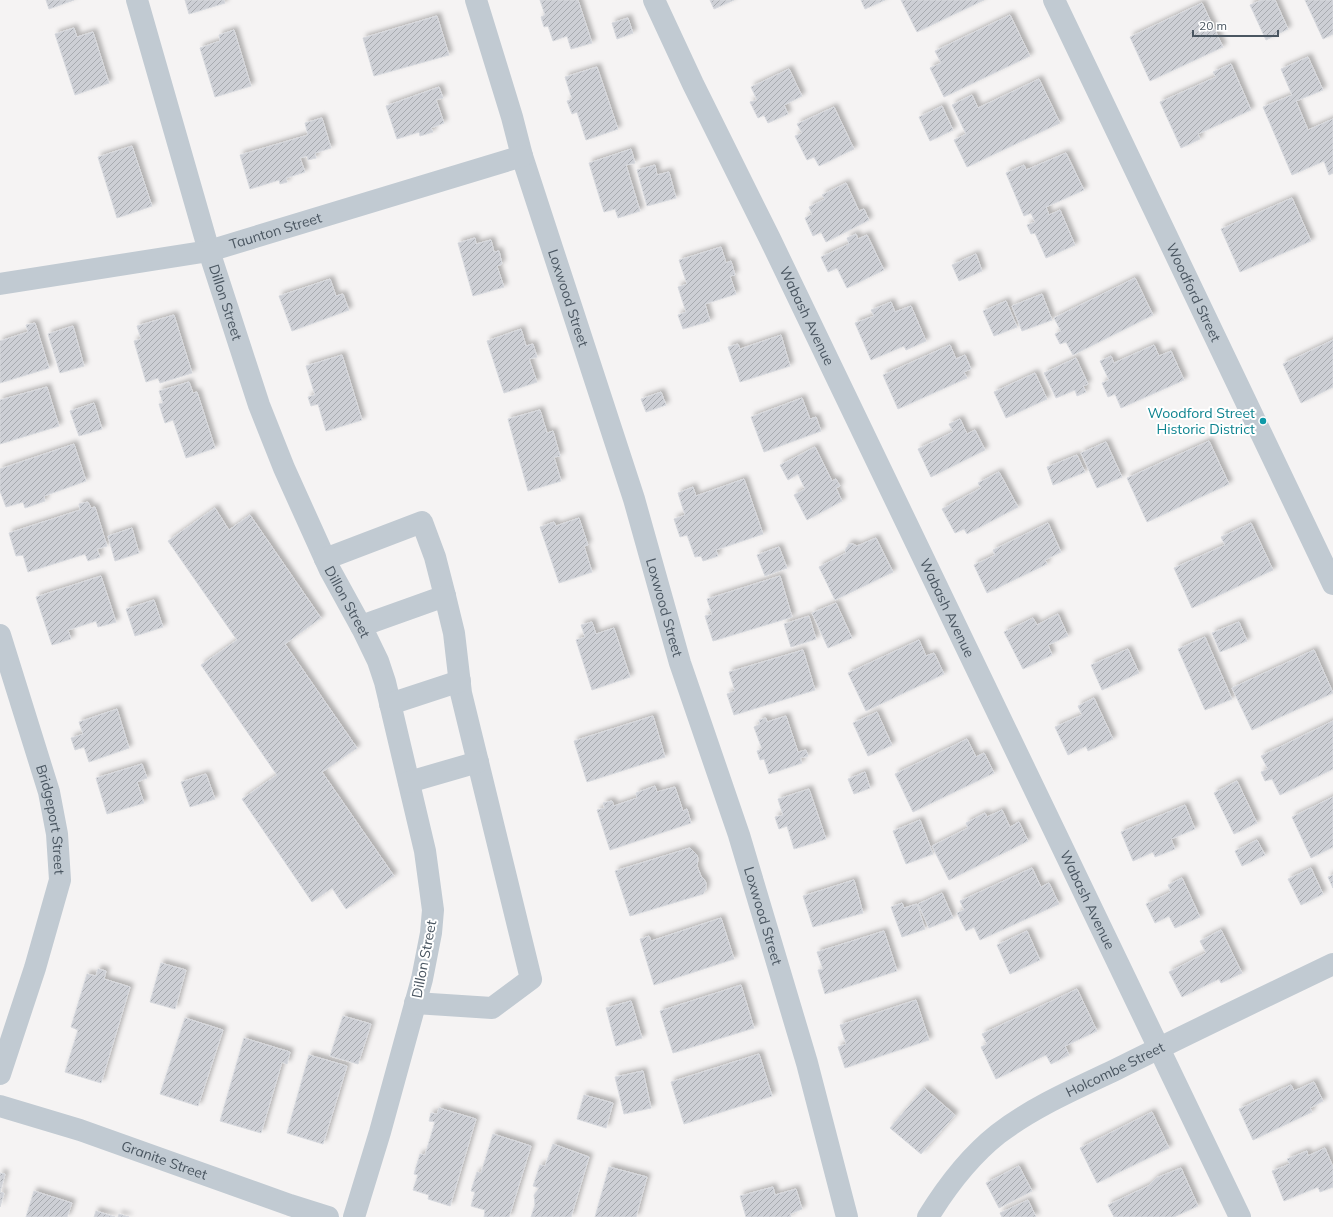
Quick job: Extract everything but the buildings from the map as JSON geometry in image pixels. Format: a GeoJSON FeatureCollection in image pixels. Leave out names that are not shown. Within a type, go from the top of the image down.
{"type":"FeatureCollection","features":[{"type":"Feature","properties":{"kind":"street","name":"Dillon Street"},"geometry":{"type":"LineString","coordinates":[[136,0],[209,251],[259,404],[284,468],[325,559],[378,661],[385,682],[425,851],[433,906],[431,933],[422,979],[380,1132],[354,1217]]}},
{"type":"Feature","properties":{"kind":"street","name":"Loxwood Street"},"geometry":{"type":"LineString","coordinates":[[476,0],[512,117],[522,156],[634,499],[680,663],[740,835],[807,1063],[847,1217]]}},
{"type":"Feature","properties":{"kind":"street","name":"Wabash Avenue"},"geometry":{"type":"LineString","coordinates":[[654,0],[693,84],[770,239],[1240,1217]]}},
{"type":"Feature","properties":{"kind":"street","name":"Woodford Street"},"geometry":{"type":"LineString","coordinates":[[1054,0],[1333,584]]}},
{"type":"Feature","properties":{"kind":"street","name":"Taunton Street"},"geometry":{"type":"LineString","coordinates":[[0,284],[209,251],[522,156]]}},
{"type":"Feature","properties":{"kind":"street"},"geometry":{"type":"LineString","coordinates":[[325,559],[422,522],[435,557],[454,633],[461,693],[531,979],[492,1008],[415,1003]]}},
{"type":"Feature","properties":{"kind":"street"},"geometry":{"type":"LineString","coordinates":[[361,626],[445,596]]}},
{"type":"Feature","properties":{"kind":"street","name":"Bridgeport Street"},"geometry":{"type":"LineString","coordinates":[[0,635],[49,792],[57,834],[60,880],[35,968],[0,1074]]}},
{"type":"Feature","properties":{"kind":"street"},"geometry":{"type":"LineString","coordinates":[[390,704],[460,681]]}},
{"type":"Feature","properties":{"kind":"street"},"geometry":{"type":"LineString","coordinates":[[409,782],[478,762]]}},
{"type":"Feature","properties":{"kind":"street","name":"Holcombe Street"},"geometry":{"type":"LineString","coordinates":[[928,1217],[945,1190],[964,1167],[1003,1131],[1040,1107],[1158,1048],[1333,964]]}},
{"type":"Feature","properties":{"kind":"street","name":"Granite Street"},"geometry":{"type":"LineString","coordinates":[[0,1106],[80,1130],[290,1205],[328,1217]]}},
{"type":"Feature","properties":{"kind":"place","name":"Woodford Street Historic District"},"geometry":{"type":"Point","coordinates":[1263,421]}}]}
